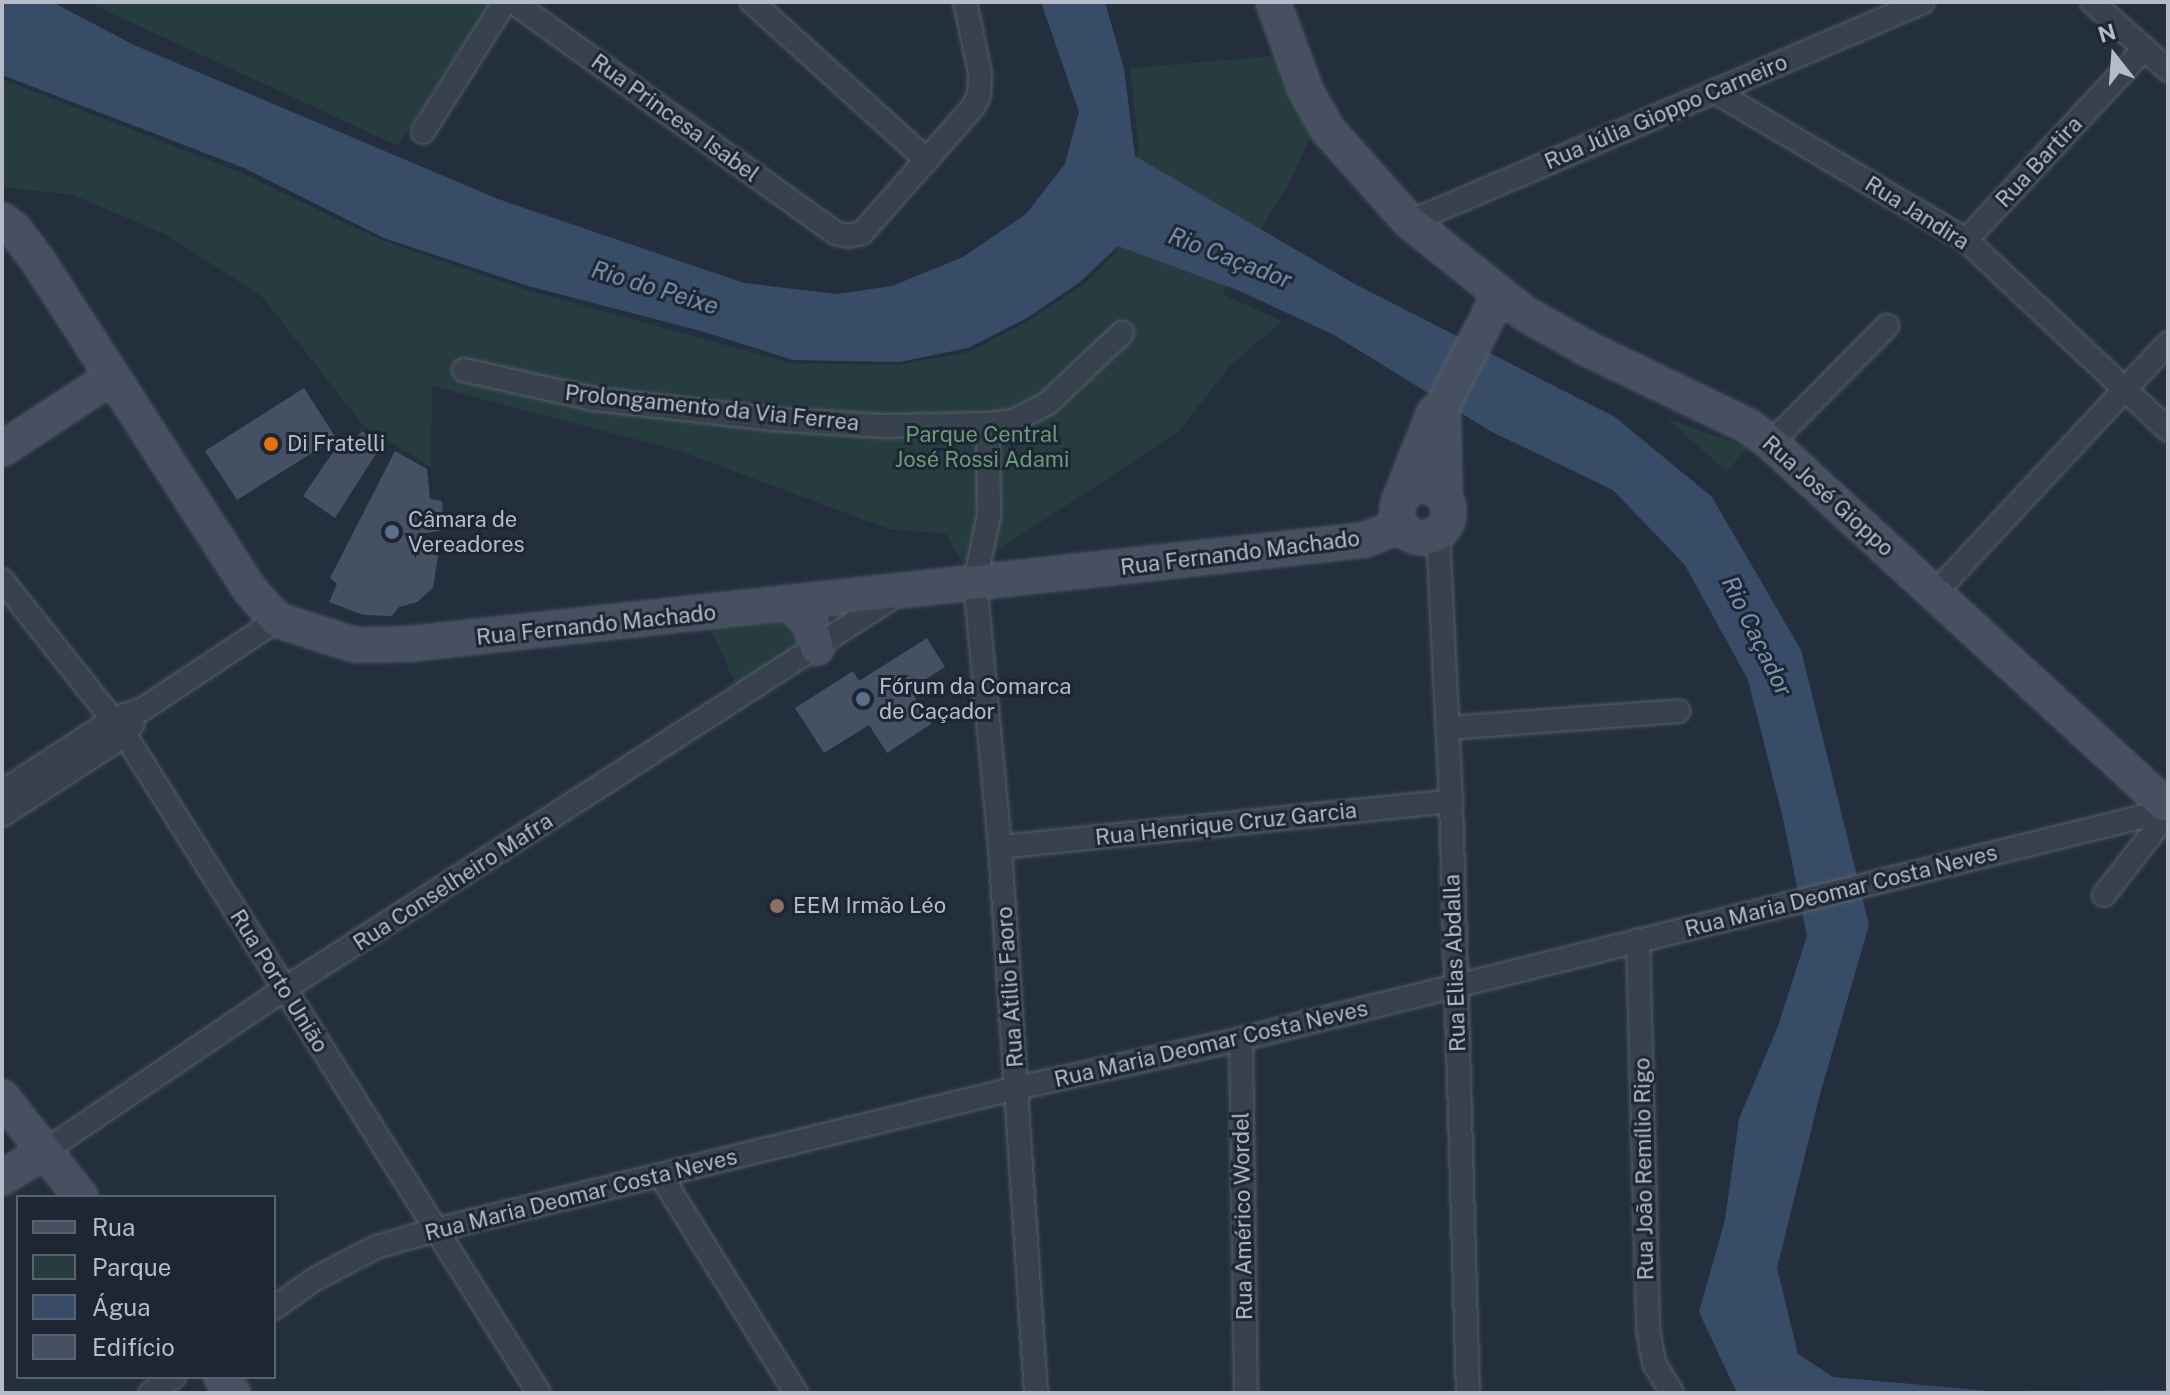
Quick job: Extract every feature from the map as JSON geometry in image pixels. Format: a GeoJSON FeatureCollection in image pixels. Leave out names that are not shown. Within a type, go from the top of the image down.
{"type":"FeatureCollection","features":[{"type":"Feature","properties":{"kind":"main road","name":"Rua José Gioppo"},"geometry":{"type":"LineString","coordinates":[[1273,2],[1306,91],[1328,130],[1410,222],[1499,295],[1590,350],[1748,426],[1771,443],[2165,811]]}},
{"type":"Feature","properties":{"kind":"main road"},"geometry":{"type":"LineString","coordinates":[[2,220],[14,229],[38,261],[250,590],[277,620]]}},
{"type":"Feature","properties":{"kind":"main road"},"geometry":{"type":"LineString","coordinates":[[1399,514],[1434,413],[1444,403],[1474,338],[1499,295]]}},
{"type":"Feature","properties":{"kind":"main road"},"geometry":{"type":"LineString","coordinates":[[2,449],[112,377]]}},
{"type":"Feature","properties":{"kind":"main road"},"geometry":{"type":"LineString","coordinates":[[1399,514],[1413,537],[1430,538],[1438,534],[1449,514],[1445,499],[1444,403]]}},
{"type":"Feature","properties":{"kind":"main road"},"geometry":{"type":"LineString","coordinates":[[1399,514],[1410,489],[1425,486],[1445,499]]}},
{"type":"Feature","properties":{"kind":"main road","name":"Rua Fernando Machado"},"geometry":{"type":"LineString","coordinates":[[277,620],[355,645],[409,644],[1365,540],[1399,514]]}},
{"type":"Feature","properties":{"kind":"main road"},"geometry":{"type":"LineString","coordinates":[[789,604],[810,622],[817,648]]}},
{"type":"Feature","properties":{"kind":"main road"},"geometry":{"type":"LineString","coordinates":[[2,1097],[79,1195]]}},
{"type":"Feature","properties":{"kind":"main road","name":"Rua Conselheiro Mafra"},"geometry":{"type":"LineString","coordinates":[[2,1178],[45,1151]]}},
{"type":"Feature","properties":{"kind":"street"},"geometry":{"type":"LineString","coordinates":[[423,132],[505,2]]}},
{"type":"Feature","properties":{"kind":"street","name":"Rua Princesa Isabel"},"geometry":{"type":"LineString","coordinates":[[513,2],[836,233],[862,233],[927,160]]}},
{"type":"Feature","properties":{"kind":"street"},"geometry":{"type":"LineString","coordinates":[[752,2],[927,160],[973,107],[979,95],[980,73],[965,2]]}},
{"type":"Feature","properties":{"kind":"street","name":"Rua Júlia Gioppo Carneiro"},"geometry":{"type":"LineString","coordinates":[[1410,222],[1923,2]]}},
{"type":"Feature","properties":{"kind":"street"},"geometry":{"type":"LineString","coordinates":[[2092,2],[2168,70]]}},
{"type":"Feature","properties":{"kind":"street","name":"Rua Bartira"},"geometry":{"type":"LineString","coordinates":[[1966,240],[2145,48]]}},
{"type":"Feature","properties":{"kind":"street","name":"Rua Jandira"},"geometry":{"type":"LineString","coordinates":[[1714,91],[1966,240],[2168,430]]}},
{"type":"Feature","properties":{"kind":"street"},"geometry":{"type":"LineString","coordinates":[[1771,443],[1887,326]]}},
{"type":"Feature","properties":{"kind":"street","name":"Prolongamento da Via Ferrea"},"geometry":{"type":"LineString","coordinates":[[464,370],[594,399],[771,419],[884,426],[988,424],[1013,421],[1048,403],[1122,333]]}},
{"type":"Feature","properties":{"kind":"street"},"geometry":{"type":"LineString","coordinates":[[1935,593],[2168,343]]}},
{"type":"Feature","properties":{"kind":"street","name":"Rua Atílio Faoro"},"geometry":{"type":"LineString","coordinates":[[988,424],[989,515],[975,582],[1000,847],[1036,1393]]}},
{"type":"Feature","properties":{"kind":"street","name":"Rua Elias Abdalla"},"geometry":{"type":"LineString","coordinates":[[1438,534],[1449,728],[1468,1393]]}},
{"type":"Feature","properties":{"kind":"street","name":"Rua Porto União"},"geometry":{"type":"LineString","coordinates":[[2,580],[120,727],[283,990],[439,1229],[539,1393]]}},
{"type":"Feature","properties":{"kind":"street","name":"Rua Conselheiro Mafra"},"geometry":{"type":"LineString","coordinates":[[45,1151],[283,990],[906,589]]}},
{"type":"Feature","properties":{"kind":"street"},"geometry":{"type":"LineString","coordinates":[[2,815],[143,709],[277,620]]}},
{"type":"Feature","properties":{"kind":"street"},"geometry":{"type":"LineString","coordinates":[[1449,728],[1678,711]]}},
{"type":"Feature","properties":{"kind":"street"},"geometry":{"type":"LineString","coordinates":[[2,792],[120,727]]}},
{"type":"Feature","properties":{"kind":"street","name":"Rua Henrique Cruz Garcia"},"geometry":{"type":"LineString","coordinates":[[1000,847],[1451,801]]}},
{"type":"Feature","properties":{"kind":"street"},"geometry":{"type":"LineString","coordinates":[[2104,895],[2165,811]]}},
{"type":"Feature","properties":{"kind":"street","name":"Rua Maria Deomar Costa Neves"},"geometry":{"type":"LineString","coordinates":[[276,1307],[315,1279],[376,1247],[439,1229],[1017,1088],[1241,1039],[2165,811]]}},
{"type":"Feature","properties":{"kind":"street","name":"Rua João Remílio Rigo"},"geometry":{"type":"LineString","coordinates":[[1638,940],[1648,1329],[1654,1363],[1672,1393]]}},
{"type":"Feature","properties":{"kind":"street","name":"Rua Américo Wordel"},"geometry":{"type":"LineString","coordinates":[[1241,1039],[1246,1393]]}},
{"type":"Feature","properties":{"kind":"street"},"geometry":{"type":"LineString","coordinates":[[661,1176],[796,1393]]}},
{"type":"Feature","properties":{"kind":"street"},"geometry":{"type":"LineString","coordinates":[[150,1393],[171,1379]]}},
{"type":"Feature","properties":{"kind":"green space"},"geometry":{"type":"Polygon","coordinates":[[[87,2],[491,2],[398,146],[87,2]]]}},
{"type":"Feature","properties":{"kind":"green space","name":"Parque Central José Rossi Adami"},"geometry":{"type":"Polygon","coordinates":[[[1276,56],[1314,130],[1288,185],[1222,294],[1282,321],[1231,365],[1178,432],[989,556],[962,563],[946,534],[889,529],[680,451],[432,386],[431,467],[364,426],[262,297],[169,236],[73,195],[2,187],[2,79],[237,171],[381,240],[523,289],[790,363],[898,365],[969,352],[1030,320],[1084,284],[1115,253],[1139,149],[1130,68],[1276,56]]]}},
{"type":"Feature","properties":{"kind":"green space"},"geometry":{"type":"Polygon","coordinates":[[[1666,418],[1747,447],[1727,472],[1666,418]]]}},
{"type":"Feature","properties":{"kind":"green space"},"geometry":{"type":"Polygon","coordinates":[[[787,614],[804,620],[803,648],[737,688],[710,627],[787,614]]]}},
{"type":"Feature","properties":{"kind":"water"},"geometry":{"type":"Polygon","coordinates":[[[2,2],[52,2],[134,45],[498,199],[744,283],[837,294],[892,286],[963,257],[1026,214],[1065,164],[1079,112],[1041,2],[1105,2],[1124,69],[1135,156],[1353,283],[1615,417],[1712,497],[1801,650],[1869,925],[1820,1094],[1777,1268],[1798,1354],[1833,1377],[1989,1391],[2168,1390],[2168,1393],[1737,1393],[1699,1312],[1725,1220],[1739,1119],[1778,1026],[1807,936],[1783,818],[1748,680],[1685,565],[1613,490],[1490,431],[1334,335],[1240,291],[1118,246],[1080,282],[1027,318],[968,348],[899,362],[793,360],[701,331],[528,286],[384,238],[244,168],[2,75],[2,2]]]}},
{"type":"Feature","properties":{"kind":"building","name":"Di Fratelli"},"geometry":{"type":"Polygon","coordinates":[[[304,388],[336,438],[237,500],[205,451],[304,388]]]}},
{"type":"Feature","properties":{"kind":"building"},"geometry":{"type":"Polygon","coordinates":[[[362,431],[381,446],[335,518],[303,496],[342,439],[348,436],[353,441],[362,431]]]}},
{"type":"Feature","properties":{"kind":"building","name":"Câmara de Vereadores"},"geometry":{"type":"Polygon","coordinates":[[[395,451],[427,469],[430,499],[442,501],[444,530],[422,534],[439,550],[433,588],[417,602],[399,607],[392,616],[363,615],[329,602],[337,584],[330,578],[395,451]]]}},
{"type":"Feature","properties":{"kind":"building","name":"Fórum da Comarca de Caçador"},"geometry":{"type":"Polygon","coordinates":[[[927,638],[945,667],[910,689],[931,724],[887,753],[869,725],[824,753],[795,708],[853,671],[859,681],[927,638]]]}},
{"type":"Feature","properties":{"kind":"place","name":"Di Fratelli"},"geometry":{"type":"Point","coordinates":[271,444]}},
{"type":"Feature","properties":{"kind":"place","name":"Câmara de Vereadores"},"geometry":{"type":"Point","coordinates":[392,532]}},
{"type":"Feature","properties":{"kind":"place","name":"Fórum da Comarca de Caçador"},"geometry":{"type":"Point","coordinates":[863,699]}},
{"type":"Feature","properties":{"kind":"place","name":"EEM Irmão Léo"},"geometry":{"type":"Point","coordinates":[777,906]}},
{"type":"Feature","properties":{"kind":"water label","name":"Rio Caçador"},"geometry":{"type":"Point","coordinates":[1230,258]}},
{"type":"Feature","properties":{"kind":"water label","name":"Rio do Peixe"},"geometry":{"type":"Point","coordinates":[655,288]}},
{"type":"Feature","properties":{"kind":"water label","name":"Rio Caçador"},"geometry":{"type":"Point","coordinates":[1757,636]}}]}
